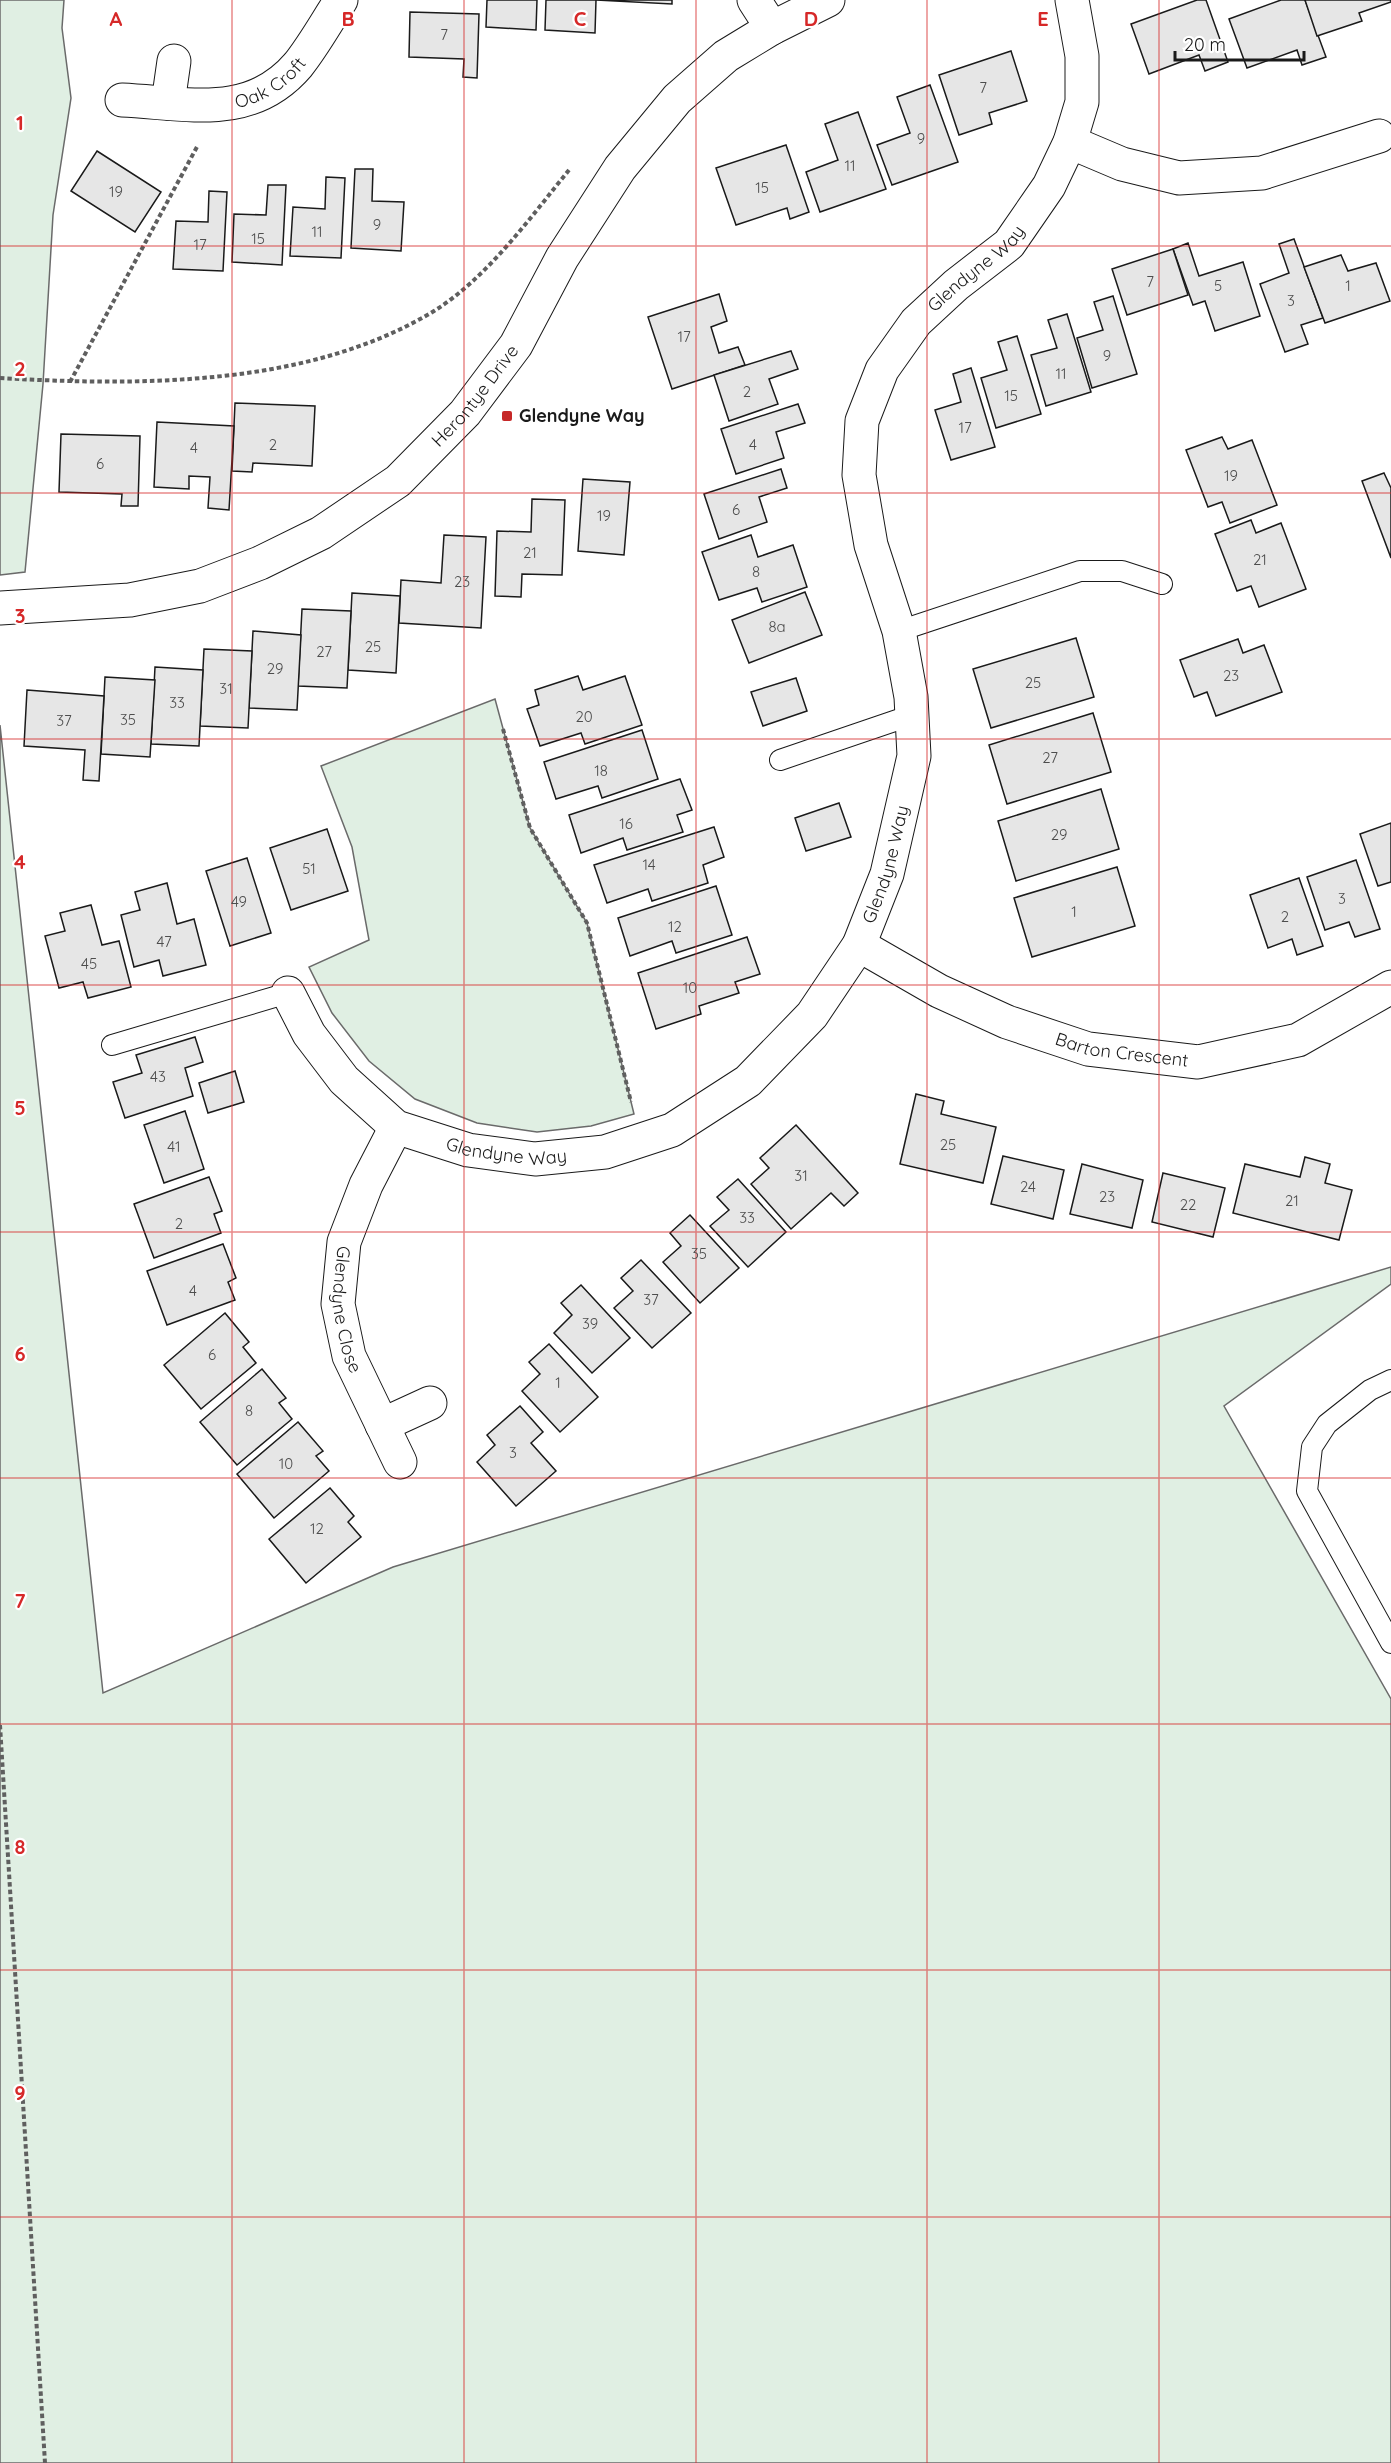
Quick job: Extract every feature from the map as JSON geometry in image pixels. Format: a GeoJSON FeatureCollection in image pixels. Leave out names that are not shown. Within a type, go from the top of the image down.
{"type":"FeatureCollection","features":[{"type":"Feature","properties":{"kind":"street","name":"Oak Croft"},"geometry":{"type":"LineString","coordinates":[[122,100],[220,106],[258,97],[297,66],[341,0]]}},
{"type":"Feature","properties":{"kind":"street"},"geometry":{"type":"LineString","coordinates":[[754,0],[772,28]]}},
{"type":"Feature","properties":{"kind":"street","name":"Herontye Drive"},"geometry":{"type":"LineString","coordinates":[[0,609],[130,600],[200,586],[260,563],[321,533],[398,481],[465,413],[516,345],[562,258],[620,168],[678,99],[726,56],[772,28],[828,0]]}},
{"type":"Feature","properties":{"kind":"street","name":"Glendyne Way"},"geometry":{"type":"LineString","coordinates":[[288,993],[309,1034],[344,1080],[396,1127],[468,1150],[534,1159],[605,1152],[672,1130],[748,1081],[812,1015],[859,945],[887,874],[901,822],[914,756],[912,715],[899,631],[871,545],[859,475],[862,421],[882,370],[916,322],[956,285],[1009,244],[1049,186],[1070,142],[1082,102],[1082,56],[1072,0]]}},
{"type":"Feature","properties":{"kind":"street"},"geometry":{"type":"LineString","coordinates":[[168,103],[174,61]]}},
{"type":"Feature","properties":{"kind":"street"},"geometry":{"type":"LineString","coordinates":[[1070,142],[1122,164],[1179,178],[1262,173],[1379,136]]}},
{"type":"Feature","properties":{"kind":"street","name":"Barton Crescent"},"geometry":{"type":"LineString","coordinates":[[859,945],[939,991],[1008,1022],[1088,1049],[1198,1062],[1298,1040],[1391,987]]}},
{"type":"Feature","properties":{"kind":"street","name":"Glendyne Close"},"geometry":{"type":"LineString","coordinates":[[396,1127],[366,1185],[344,1242],[338,1304],[349,1356],[400,1462]]}},
{"type":"Feature","properties":{"kind":"street"},"geometry":{"type":"LineString","coordinates":[[382,1425],[430,1403]]}},
{"type":"Feature","properties":{"kind":"lane"},"geometry":{"type":"LineString","coordinates":[[899,631],[1080,571],[1122,572],[1162,584]]}},
{"type":"Feature","properties":{"kind":"lane"},"geometry":{"type":"LineString","coordinates":[[780,760],[912,715]]}},
{"type":"Feature","properties":{"kind":"lane"},"geometry":{"type":"LineString","coordinates":[[112,1045],[288,993]]}},
{"type":"Feature","properties":{"kind":"lane"},"geometry":{"type":"LineString","coordinates":[[1391,1380],[1370,1390],[1327,1424],[1312,1447],[1307,1491],[1391,1643]]}},
{"type":"Feature","properties":{"kind":"path"},"geometry":{"type":"LineString","coordinates":[[70,382],[220,106]]}},
{"type":"Feature","properties":{"kind":"path"},"geometry":{"type":"LineString","coordinates":[[0,378],[70,382],[158,381],[274,369],[332,355],[379,338],[435,310],[486,268],[574,164]]}},
{"type":"Feature","properties":{"kind":"path"},"geometry":{"type":"LineString","coordinates":[[504,729],[530,828],[587,923],[641,1140]]}},
{"type":"Feature","properties":{"kind":"path"},"geometry":{"type":"LineString","coordinates":[[0,1725],[45,2463]]}},
{"type":"Feature","properties":{"kind":"green space"},"geometry":{"type":"Polygon","coordinates":[[[0,0],[64,0],[62,28],[71,98],[53,215],[43,384],[25,572],[0,575],[0,0]]]}},
{"type":"Feature","properties":{"kind":"green space"},"geometry":{"type":"Polygon","coordinates":[[[495,699],[530,828],[587,923],[634,1114],[591,1126],[537,1132],[477,1123],[415,1099],[369,1061],[332,1013],[309,967],[369,940],[352,847],[321,766],[495,699]]]}},
{"type":"Feature","properties":{"kind":"green space"},"geometry":{"type":"Polygon","coordinates":[[[0,725],[103,1693],[393,1567],[1391,1267],[1391,1284],[1224,1406],[1391,1699],[1391,2463],[0,2463],[0,725]]]}},
{"type":"Feature","properties":{"kind":"building"},"geometry":{"type":"Polygon","coordinates":[[[487,0],[537,0],[536,30],[486,27],[487,0]]]}},
{"type":"Feature","properties":{"kind":"building"},"geometry":{"type":"Polygon","coordinates":[[[546,0],[596,0],[595,33],[545,30],[546,0]]]}},
{"type":"Feature","properties":{"kind":"building"},"geometry":{"type":"Polygon","coordinates":[[[596,0],[672,0],[672,4],[596,0]]]}},
{"type":"Feature","properties":{"kind":"building"},"geometry":{"type":"Polygon","coordinates":[[[1197,0],[1206,0],[1228,62],[1205,71],[1199,55],[1149,74],[1131,24],[1197,0]]]}},
{"type":"Feature","properties":{"kind":"building"},"geometry":{"type":"Polygon","coordinates":[[[1281,0],[1305,0],[1326,57],[1302,65],[1297,50],[1247,68],[1229,19],[1281,0]]]}},
{"type":"Feature","properties":{"kind":"building"},"geometry":{"type":"Polygon","coordinates":[[[1305,0],[1391,0],[1391,2],[1359,13],[1362,21],[1317,36],[1305,0]]]}},
{"type":"Feature","properties":{"kind":"building"},"geometry":{"type":"Polygon","coordinates":[[[410,12],[479,14],[477,78],[463,77],[464,59],[409,57],[410,12]]]}},
{"type":"Feature","properties":{"kind":"building"},"geometry":{"type":"Polygon","coordinates":[[[1011,51],[1027,101],[989,113],[992,124],[959,135],[939,75],[1011,51]]]}},
{"type":"Feature","properties":{"kind":"building"},"geometry":{"type":"Polygon","coordinates":[[[930,85],[958,162],[892,185],[877,145],[910,133],[897,97],[930,85]]]}},
{"type":"Feature","properties":{"kind":"building"},"geometry":{"type":"Polygon","coordinates":[[[858,112],[886,189],[820,212],[806,172],[838,160],[825,124],[858,112]]]}},
{"type":"Feature","properties":{"kind":"building"},"geometry":{"type":"Polygon","coordinates":[[[786,145],[809,212],[790,219],[787,208],[736,225],[716,168],[786,145]]]}},
{"type":"Feature","properties":{"kind":"building"},"geometry":{"type":"Polygon","coordinates":[[[97,151],[161,192],[135,232],[71,191],[97,151]]]}},
{"type":"Feature","properties":{"kind":"building"},"geometry":{"type":"Polygon","coordinates":[[[355,169],[373,169],[372,201],[404,202],[401,251],[351,248],[355,169]]]}},
{"type":"Feature","properties":{"kind":"building"},"geometry":{"type":"Polygon","coordinates":[[[326,177],[345,178],[341,258],[290,256],[293,207],[325,209],[326,177]]]}},
{"type":"Feature","properties":{"kind":"building"},"geometry":{"type":"Polygon","coordinates":[[[268,185],[286,185],[282,265],[232,262],[234,214],[266,215],[268,185]]]}},
{"type":"Feature","properties":{"kind":"building"},"geometry":{"type":"Polygon","coordinates":[[[209,191],[227,192],[223,271],[173,269],[176,221],[208,222],[209,191]]]}},
{"type":"Feature","properties":{"kind":"building"},"geometry":{"type":"Polygon","coordinates":[[[1294,239],[1323,318],[1301,325],[1308,344],[1285,352],[1260,284],[1289,273],[1279,244],[1294,239]]]}},
{"type":"Feature","properties":{"kind":"building"},"geometry":{"type":"Polygon","coordinates":[[[1188,243],[1199,276],[1243,262],[1260,316],[1215,331],[1205,301],[1193,305],[1173,249],[1188,243]]]}},
{"type":"Feature","properties":{"kind":"building"},"geometry":{"type":"Polygon","coordinates":[[[1173,249],[1188,295],[1127,315],[1112,269],[1173,249]]]}},
{"type":"Feature","properties":{"kind":"building"},"geometry":{"type":"Polygon","coordinates":[[[1341,255],[1348,271],[1376,263],[1390,301],[1325,323],[1304,267],[1341,255]]]}},
{"type":"Feature","properties":{"kind":"building"},"geometry":{"type":"Polygon","coordinates":[[[719,294],[727,321],[711,327],[719,353],[738,347],[745,365],[672,389],[648,317],[719,294]]]}},
{"type":"Feature","properties":{"kind":"building"},"geometry":{"type":"Polygon","coordinates":[[[1113,296],[1137,374],[1092,388],[1077,338],[1103,330],[1094,302],[1113,296]]]}},
{"type":"Feature","properties":{"kind":"building"},"geometry":{"type":"Polygon","coordinates":[[[1067,314],[1091,392],[1046,406],[1031,355],[1057,348],[1048,320],[1067,314]]]}},
{"type":"Feature","properties":{"kind":"building"},"geometry":{"type":"Polygon","coordinates":[[[1017,336],[1041,414],[996,428],[981,378],[1007,370],[998,342],[1017,336]]]}},
{"type":"Feature","properties":{"kind":"building"},"geometry":{"type":"Polygon","coordinates":[[[791,351],[798,369],[769,379],[778,404],[729,421],[714,375],[791,351]]]}},
{"type":"Feature","properties":{"kind":"building"},"geometry":{"type":"Polygon","coordinates":[[[971,368],[995,447],[951,460],[935,410],[961,402],[953,374],[971,368]]]}},
{"type":"Feature","properties":{"kind":"building"},"geometry":{"type":"Polygon","coordinates":[[[235,403],[315,406],[312,466],[253,463],[252,472],[232,471],[235,403]]]}},
{"type":"Feature","properties":{"kind":"building"},"geometry":{"type":"Polygon","coordinates":[[[798,404],[805,423],[776,432],[784,458],[736,474],[721,429],[798,404]]]}},
{"type":"Feature","properties":{"kind":"building"},"geometry":{"type":"Polygon","coordinates":[[[157,422],[234,426],[229,510],[208,508],[210,477],[189,476],[189,489],[154,487],[157,422]]]}},
{"type":"Feature","properties":{"kind":"building"},"geometry":{"type":"Polygon","coordinates":[[[61,434],[140,436],[138,506],[121,506],[122,494],[59,492],[61,434]]]}},
{"type":"Feature","properties":{"kind":"building"},"geometry":{"type":"Polygon","coordinates":[[[1222,437],[1228,449],[1252,440],[1277,505],[1230,523],[1222,502],[1208,507],[1186,450],[1222,437]]]}},
{"type":"Feature","properties":{"kind":"building"},"geometry":{"type":"Polygon","coordinates":[[[781,469],[787,488],[759,497],[767,522],[719,539],[704,494],[781,469]]]}},
{"type":"Feature","properties":{"kind":"building"},"geometry":{"type":"Polygon","coordinates":[[[1384,473],[1391,488],[1391,558],[1362,481],[1384,473]]]}},
{"type":"Feature","properties":{"kind":"building"},"geometry":{"type":"Polygon","coordinates":[[[583,479],[630,482],[624,555],[578,551],[583,479]]]}},
{"type":"Feature","properties":{"kind":"building"},"geometry":{"type":"Polygon","coordinates":[[[532,499],[565,500],[562,575],[522,574],[521,597],[495,596],[497,531],[531,532],[532,499]]]}},
{"type":"Feature","properties":{"kind":"building"},"geometry":{"type":"Polygon","coordinates":[[[1251,520],[1256,533],[1281,523],[1306,589],[1259,607],[1251,586],[1237,591],[1215,534],[1251,520]]]}},
{"type":"Feature","properties":{"kind":"building"},"geometry":{"type":"Polygon","coordinates":[[[444,535],[486,537],[481,628],[399,623],[401,580],[441,583],[444,535]]]}},
{"type":"Feature","properties":{"kind":"building"},"geometry":{"type":"Polygon","coordinates":[[[751,535],[758,557],[793,545],[807,587],[762,602],[757,588],[719,600],[702,552],[751,535]]]}},
{"type":"Feature","properties":{"kind":"building"},"geometry":{"type":"Polygon","coordinates":[[[805,592],[822,635],[749,663],[732,620],[805,592]]]}},
{"type":"Feature","properties":{"kind":"building"},"geometry":{"type":"Polygon","coordinates":[[[352,593],[400,596],[396,673],[348,670],[352,593]]]}},
{"type":"Feature","properties":{"kind":"building"},"geometry":{"type":"Polygon","coordinates":[[[302,609],[351,611],[347,688],[298,686],[302,609]]]}},
{"type":"Feature","properties":{"kind":"building"},"geometry":{"type":"Polygon","coordinates":[[[253,631],[301,635],[297,710],[249,708],[253,631]]]}},
{"type":"Feature","properties":{"kind":"building"},"geometry":{"type":"Polygon","coordinates":[[[1076,638],[1094,697],[991,728],[973,669],[1076,638]]]}},
{"type":"Feature","properties":{"kind":"building"},"geometry":{"type":"Polygon","coordinates":[[[1238,639],[1243,653],[1264,645],[1282,692],[1216,716],[1207,692],[1194,697],[1180,660],[1238,639]]]}},
{"type":"Feature","properties":{"kind":"building"},"geometry":{"type":"Polygon","coordinates":[[[204,649],[252,651],[248,728],[200,726],[204,649]]]}},
{"type":"Feature","properties":{"kind":"building"},"geometry":{"type":"Polygon","coordinates":[[[155,667],[203,670],[199,746],[151,744],[155,667]]]}},
{"type":"Feature","properties":{"kind":"building"},"geometry":{"type":"Polygon","coordinates":[[[578,676],[583,690],[625,676],[642,725],[585,744],[581,733],[540,746],[527,709],[539,705],[535,690],[578,676]]]}},
{"type":"Feature","properties":{"kind":"building"},"geometry":{"type":"Polygon","coordinates":[[[105,677],[155,680],[150,757],[101,754],[105,677]]]}},
{"type":"Feature","properties":{"kind":"building"},"geometry":{"type":"Polygon","coordinates":[[[796,678],[807,711],[763,726],[751,692],[796,678]]]}},
{"type":"Feature","properties":{"kind":"building"},"geometry":{"type":"Polygon","coordinates":[[[27,690],[104,696],[99,781],[83,780],[85,750],[24,746],[27,690]]]}},
{"type":"Feature","properties":{"kind":"building"},"geometry":{"type":"Polygon","coordinates":[[[1093,713],[1111,772],[1007,804],[989,745],[1093,713]]]}},
{"type":"Feature","properties":{"kind":"building"},"geometry":{"type":"Polygon","coordinates":[[[642,730],[658,779],[602,798],[598,786],[556,799],[544,762],[642,730]]]}},
{"type":"Feature","properties":{"kind":"building"},"geometry":{"type":"Polygon","coordinates":[[[680,779],[692,810],[677,815],[683,832],[627,850],[623,838],[581,853],[569,815],[680,779]]]}},
{"type":"Feature","properties":{"kind":"building"},"geometry":{"type":"Polygon","coordinates":[[[1101,789],[1119,849],[1016,881],[998,821],[1101,789]]]}},
{"type":"Feature","properties":{"kind":"building"},"geometry":{"type":"Polygon","coordinates":[[[839,803],[851,837],[806,851],[795,818],[839,803]]]}},
{"type":"Feature","properties":{"kind":"building"},"geometry":{"type":"Polygon","coordinates":[[[1391,823],[1391,882],[1378,886],[1360,834],[1391,823]]]}},
{"type":"Feature","properties":{"kind":"building"},"geometry":{"type":"Polygon","coordinates":[[[714,827],[724,857],[703,865],[708,883],[652,901],[648,889],[607,903],[594,865],[714,827]]]}},
{"type":"Feature","properties":{"kind":"building"},"geometry":{"type":"Polygon","coordinates":[[[327,829],[348,891],[291,910],[270,848],[327,829]]]}},
{"type":"Feature","properties":{"kind":"building"},"geometry":{"type":"Polygon","coordinates":[[[247,858],[271,933],[230,946],[206,871],[247,858]]]}},
{"type":"Feature","properties":{"kind":"building"},"geometry":{"type":"Polygon","coordinates":[[[1356,860],[1380,929],[1355,937],[1349,922],[1325,930],[1307,877],[1356,860]]]}},
{"type":"Feature","properties":{"kind":"building"},"geometry":{"type":"Polygon","coordinates":[[[1117,867],[1135,926],[1032,957],[1014,898],[1117,867]]]}},
{"type":"Feature","properties":{"kind":"building"},"geometry":{"type":"Polygon","coordinates":[[[1299,878],[1323,946],[1297,955],[1292,939],[1268,948],[1250,895],[1299,878]]]}},
{"type":"Feature","properties":{"kind":"building"},"geometry":{"type":"Polygon","coordinates":[[[167,883],[177,924],[194,919],[206,965],[163,976],[159,960],[134,967],[121,915],[140,910],[135,892],[167,883]]]}},
{"type":"Feature","properties":{"kind":"building"},"geometry":{"type":"Polygon","coordinates":[[[716,886],[732,935],[676,953],[672,941],[630,956],[618,918],[716,886]]]}},
{"type":"Feature","properties":{"kind":"building"},"geometry":{"type":"Polygon","coordinates":[[[91,905],[102,945],[119,941],[131,987],[88,998],[83,982],[59,988],[45,936],[65,931],[60,913],[91,905]]]}},
{"type":"Feature","properties":{"kind":"building"},"geometry":{"type":"Polygon","coordinates":[[[747,937],[760,974],[735,982],[739,993],[699,1006],[701,1014],[656,1029],[638,973],[747,937]]]}},
{"type":"Feature","properties":{"kind":"building"},"geometry":{"type":"Polygon","coordinates":[[[195,1037],[203,1062],[185,1068],[193,1096],[125,1118],[113,1082],[142,1073],[136,1055],[195,1037]]]}},
{"type":"Feature","properties":{"kind":"building"},"geometry":{"type":"Polygon","coordinates":[[[235,1071],[244,1102],[208,1113],[199,1083],[235,1071]]]}},
{"type":"Feature","properties":{"kind":"building"},"geometry":{"type":"Polygon","coordinates":[[[916,1094],[944,1101],[941,1114],[996,1127],[983,1183],[900,1164],[916,1094]]]}},
{"type":"Feature","properties":{"kind":"building"},"geometry":{"type":"Polygon","coordinates":[[[185,1111],[204,1169],[164,1183],[144,1125],[185,1111]]]}},
{"type":"Feature","properties":{"kind":"building"},"geometry":{"type":"Polygon","coordinates":[[[796,1125],[858,1193],[844,1206],[831,1193],[791,1229],[751,1184],[769,1168],[760,1158],[796,1125]]]}},
{"type":"Feature","properties":{"kind":"building"},"geometry":{"type":"Polygon","coordinates":[[[1003,1156],[1064,1170],[1053,1219],[991,1204],[1003,1156]]]}},
{"type":"Feature","properties":{"kind":"building"},"geometry":{"type":"Polygon","coordinates":[[[1305,1157],[1330,1164],[1325,1183],[1352,1190],[1339,1240],[1233,1213],[1245,1164],[1300,1177],[1305,1157]]]}},
{"type":"Feature","properties":{"kind":"building"},"geometry":{"type":"Polygon","coordinates":[[[1082,1164],[1143,1180],[1132,1228],[1070,1214],[1082,1164]]]}},
{"type":"Feature","properties":{"kind":"building"},"geometry":{"type":"Polygon","coordinates":[[[1163,1173],[1225,1188],[1213,1237],[1152,1222],[1163,1173]]]}},
{"type":"Feature","properties":{"kind":"building"},"geometry":{"type":"Polygon","coordinates":[[[209,1177],[222,1211],[214,1214],[221,1233],[154,1258],[134,1204],[209,1177]]]}},
{"type":"Feature","properties":{"kind":"building"},"geometry":{"type":"Polygon","coordinates":[[[738,1179],[786,1232],[748,1267],[710,1226],[729,1210],[717,1197],[738,1179]]]}},
{"type":"Feature","properties":{"kind":"building"},"geometry":{"type":"Polygon","coordinates":[[[690,1215],[739,1268],[700,1303],[663,1262],[681,1246],[670,1233],[690,1215]]]}},
{"type":"Feature","properties":{"kind":"building"},"geometry":{"type":"Polygon","coordinates":[[[223,1244],[236,1278],[228,1282],[235,1300],[167,1325],[147,1271],[223,1244]]]}},
{"type":"Feature","properties":{"kind":"building"},"geometry":{"type":"Polygon","coordinates":[[[641,1260],[691,1313],[652,1348],[614,1308],[633,1291],[621,1278],[641,1260]]]}},
{"type":"Feature","properties":{"kind":"building"},"geometry":{"type":"Polygon","coordinates":[[[581,1285],[630,1338],[592,1373],[554,1333],[572,1315],[561,1303],[581,1285]]]}},
{"type":"Feature","properties":{"kind":"building"},"geometry":{"type":"Polygon","coordinates":[[[225,1313],[249,1342],[243,1347],[256,1363],[201,1409],[164,1365],[225,1313]]]}},
{"type":"Feature","properties":{"kind":"building"},"geometry":{"type":"Polygon","coordinates":[[[549,1344],[598,1397],[560,1432],[522,1391],[540,1374],[529,1362],[549,1344]]]}},
{"type":"Feature","properties":{"kind":"building"},"geometry":{"type":"Polygon","coordinates":[[[262,1369],[286,1398],[279,1403],[292,1419],[237,1465],[200,1422],[262,1369]]]}},
{"type":"Feature","properties":{"kind":"building"},"geometry":{"type":"Polygon","coordinates":[[[520,1406],[543,1432],[531,1443],[556,1471],[516,1506],[477,1462],[495,1445],[487,1435],[520,1406]]]}},
{"type":"Feature","properties":{"kind":"building"},"geometry":{"type":"Polygon","coordinates":[[[298,1422],[323,1451],[316,1456],[329,1471],[274,1518],[237,1474],[298,1422]]]}},
{"type":"Feature","properties":{"kind":"building"},"geometry":{"type":"Polygon","coordinates":[[[330,1488],[354,1516],[348,1522],[361,1537],[306,1583],[269,1539],[330,1488]]]}},
{"type":"Feature","properties":{"kind":"place","name":"Glendyne Way"},"geometry":{"type":"Point","coordinates":[507,416]}}]}
